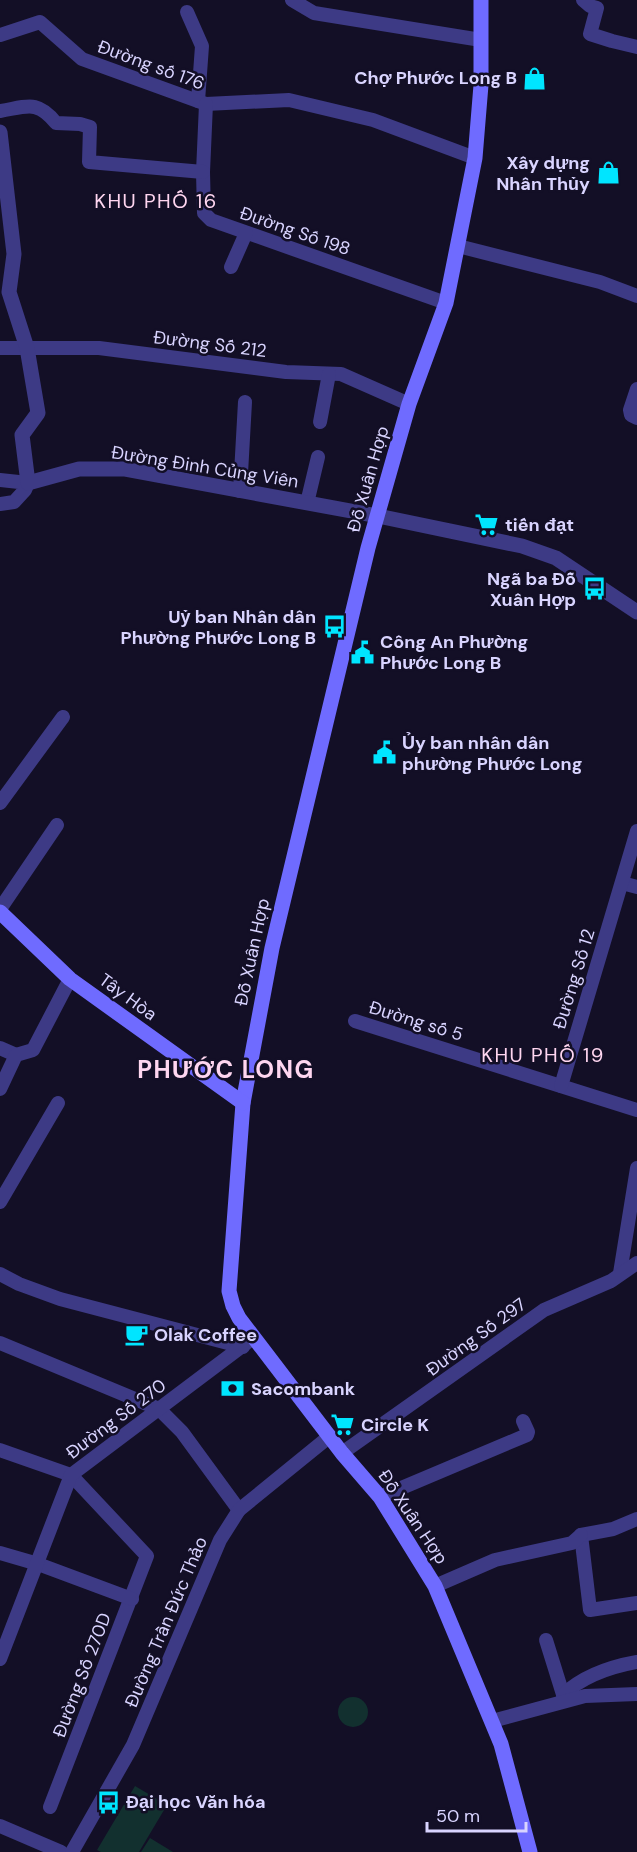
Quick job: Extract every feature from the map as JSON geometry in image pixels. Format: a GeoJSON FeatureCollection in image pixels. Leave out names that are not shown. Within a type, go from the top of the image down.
{"type":"FeatureCollection","features":[{"type":"Feature","properties":{"kind":"main road","name":"Đỗ Xuân Hợp"},"geometry":{"type":"LineString","coordinates":[[481,0],[481,85],[476,158],[446,303],[409,404],[345,638],[272,948],[243,1103],[230,1291],[233,1306],[248,1342],[380,1497],[435,1586],[492,1721],[510,1773],[530,1852]]}},
{"type":"Feature","properties":{"kind":"main road","name":"Tây Hòa"},"geometry":{"type":"LineString","coordinates":[[0,911],[70,979],[243,1103]]}},
{"type":"Feature","properties":{"kind":"street"},"geometry":{"type":"LineString","coordinates":[[292,0],[314,13],[481,40]]}},
{"type":"Feature","properties":{"kind":"street"},"geometry":{"type":"LineString","coordinates":[[584,0],[590,6],[597,8],[590,34],[637,47]]}},
{"type":"Feature","properties":{"kind":"street","name":"Đường Số 198"},"geometry":{"type":"LineString","coordinates":[[187,12],[202,46],[204,213],[211,220],[446,303]]}},
{"type":"Feature","properties":{"kind":"street","name":"Đường số 176"},"geometry":{"type":"LineString","coordinates":[[0,35],[40,22],[82,59],[202,103],[289,100],[373,120],[476,158]]}},
{"type":"Feature","properties":{"kind":"street"},"geometry":{"type":"LineString","coordinates":[[0,111],[37,106],[48,112],[56,123],[80,124],[90,127],[89,162],[202,172]]}},
{"type":"Feature","properties":{"kind":"street"},"geometry":{"type":"LineString","coordinates":[[0,132],[14,254],[9,292],[27,348],[38,413],[22,435],[28,483],[14,502],[0,504]]}},
{"type":"Feature","properties":{"kind":"street"},"geometry":{"type":"LineString","coordinates":[[231,267],[246,233]]}},
{"type":"Feature","properties":{"kind":"street"},"geometry":{"type":"LineString","coordinates":[[458,246],[600,282],[637,296]]}},
{"type":"Feature","properties":{"kind":"street","name":"Đường Số 212"},"geometry":{"type":"LineString","coordinates":[[0,348],[99,348],[286,372],[341,374],[409,404]]}},
{"type":"Feature","properties":{"kind":"street"},"geometry":{"type":"LineString","coordinates":[[320,422],[329,374]]}},
{"type":"Feature","properties":{"kind":"street"},"geometry":{"type":"LineString","coordinates":[[637,389],[630,410],[631,414],[637,418]]}},
{"type":"Feature","properties":{"kind":"street"},"geometry":{"type":"LineString","coordinates":[[240,491],[245,402]]}},
{"type":"Feature","properties":{"kind":"street"},"geometry":{"type":"LineString","coordinates":[[307,503],[318,457]]}},
{"type":"Feature","properties":{"kind":"street","name":"Đường Đinh Củng Viên"},"geometry":{"type":"LineString","coordinates":[[28,483],[79,469],[124,469],[378,516],[522,546],[556,558],[637,612]]}},
{"type":"Feature","properties":{"kind":"street"},"geometry":{"type":"LineString","coordinates":[[0,480],[28,483]]}},
{"type":"Feature","properties":{"kind":"street"},"geometry":{"type":"LineString","coordinates":[[0,803],[63,717]]}},
{"type":"Feature","properties":{"kind":"street"},"geometry":{"type":"LineString","coordinates":[[0,911],[57,825]]}},
{"type":"Feature","properties":{"kind":"street"},"geometry":{"type":"LineString","coordinates":[[637,831],[622,883],[637,887]]}},
{"type":"Feature","properties":{"kind":"street","name":"Đường Số 12"},"geometry":{"type":"LineString","coordinates":[[561,1086],[622,883]]}},
{"type":"Feature","properties":{"kind":"street"},"geometry":{"type":"LineString","coordinates":[[0,1089],[16,1056],[33,1050],[70,979]]}},
{"type":"Feature","properties":{"kind":"street","name":"Đường số 5"},"geometry":{"type":"LineString","coordinates":[[355,1021],[637,1110]]}},
{"type":"Feature","properties":{"kind":"street"},"geometry":{"type":"LineString","coordinates":[[0,1048],[16,1056]]}},
{"type":"Feature","properties":{"kind":"street"},"geometry":{"type":"LineString","coordinates":[[0,1202],[58,1103]]}},
{"type":"Feature","properties":{"kind":"street"},"geometry":{"type":"LineString","coordinates":[[620,1273],[637,1168]]}},
{"type":"Feature","properties":{"kind":"street","name":"Đường Số 297"},"geometry":{"type":"LineString","coordinates":[[342,1453],[544,1310],[611,1281],[637,1263]]}},
{"type":"Feature","properties":{"kind":"street"},"geometry":{"type":"LineString","coordinates":[[0,1274],[19,1284],[60,1299],[248,1342]]}},
{"type":"Feature","properties":{"kind":"street","name":"Đường Số 270"},"geometry":{"type":"LineString","coordinates":[[0,1659],[71,1475],[248,1342]]}},
{"type":"Feature","properties":{"kind":"street"},"geometry":{"type":"LineString","coordinates":[[0,1343],[159,1409],[182,1432],[239,1510]]}},
{"type":"Feature","properties":{"kind":"street"},"geometry":{"type":"LineString","coordinates":[[380,1497],[527,1435],[523,1421]]}},
{"type":"Feature","properties":{"kind":"street","name":"Đường Trần Đức Thảo"},"geometry":{"type":"LineString","coordinates":[[72,1852],[133,1745],[220,1540],[239,1510],[330,1436]]}},
{"type":"Feature","properties":{"kind":"street"},"geometry":{"type":"LineString","coordinates":[[0,1450],[71,1475]]}},
{"type":"Feature","properties":{"kind":"street","name":"Đường Số 270D"},"geometry":{"type":"LineString","coordinates":[[50,1807],[147,1556],[71,1475]]}},
{"type":"Feature","properties":{"kind":"street"},"geometry":{"type":"LineString","coordinates":[[435,1586],[495,1560],[572,1543],[581,1535],[613,1529],[637,1519]]}},
{"type":"Feature","properties":{"kind":"street"},"geometry":{"type":"LineString","coordinates":[[581,1535],[590,1610],[637,1603]]}},
{"type":"Feature","properties":{"kind":"street"},"geometry":{"type":"LineString","coordinates":[[0,1553],[38,1564],[132,1599]]}},
{"type":"Feature","properties":{"kind":"street"},"geometry":{"type":"LineString","coordinates":[[546,1640],[564,1698]]}},
{"type":"Feature","properties":{"kind":"street"},"geometry":{"type":"LineString","coordinates":[[564,1698],[573,1686],[597,1672],[637,1662]]}},
{"type":"Feature","properties":{"kind":"street"},"geometry":{"type":"LineString","coordinates":[[492,1721],[564,1698],[637,1694]]}},
{"type":"Feature","properties":{"kind":"street"},"geometry":{"type":"LineString","coordinates":[[0,1826],[61,1852]]}},
{"type":"Feature","properties":{"kind":"green space"},"geometry":{"type":"Polygon","coordinates":[[[353,1697],[364,1701],[368,1712],[364,1723],[353,1727],[342,1723],[338,1712],[342,1701],[353,1697]]]}},
{"type":"Feature","properties":{"kind":"green space"},"geometry":{"type":"Polygon","coordinates":[[[135,1786],[167,1805],[139,1852],[101,1852],[97,1850],[135,1786]]]}},
{"type":"Feature","properties":{"kind":"green space"},"geometry":{"type":"Polygon","coordinates":[[[150,1838],[173,1852],[141,1852],[150,1838]]]}},
{"type":"Feature","properties":{"kind":"place","name":"Chợ Phước Long B"},"geometry":{"type":"Point","coordinates":[535,78]}},
{"type":"Feature","properties":{"kind":"place","name":"Xây dựng Nhân Thủy"},"geometry":{"type":"Point","coordinates":[608,173]}},
{"type":"Feature","properties":{"kind":"place","name":"tiến đạt"},"geometry":{"type":"Point","coordinates":[487,525]}},
{"type":"Feature","properties":{"kind":"place","name":"Ngã ba Đỗ Xuân Hợp"},"geometry":{"type":"Point","coordinates":[594,589]}},
{"type":"Feature","properties":{"kind":"place","name":"Uỷ ban Nhân dân Phường Phước Long B"},"geometry":{"type":"Point","coordinates":[334,627]}},
{"type":"Feature","properties":{"kind":"place","name":"Công An Phường Phước Long B"},"geometry":{"type":"Point","coordinates":[362,652]}},
{"type":"Feature","properties":{"kind":"place","name":"Ủy ban nhân dân phường Phước Long"},"geometry":{"type":"Point","coordinates":[384,753]}},
{"type":"Feature","properties":{"kind":"place","name":"Olak Coffee"},"geometry":{"type":"Point","coordinates":[136,1335]}},
{"type":"Feature","properties":{"kind":"place","name":"Sacombank"},"geometry":{"type":"Point","coordinates":[233,1389]}},
{"type":"Feature","properties":{"kind":"place","name":"Circle K"},"geometry":{"type":"Point","coordinates":[343,1425]}},
{"type":"Feature","properties":{"kind":"place","name":"Đại học Văn hóa"},"geometry":{"type":"Point","coordinates":[108,1802]}},
{"type":"Feature","properties":{"kind":"district","name":"KHU PHỐ 16"},"geometry":{"type":"Point","coordinates":[156,201]}},
{"type":"Feature","properties":{"kind":"district","name":"KHU PHỐ 19"},"geometry":{"type":"Point","coordinates":[543,1055]}},
{"type":"Feature","properties":{"kind":"district","name":"PHƯỚC LONG"},"geometry":{"type":"Point","coordinates":[226,1069]}}]}
